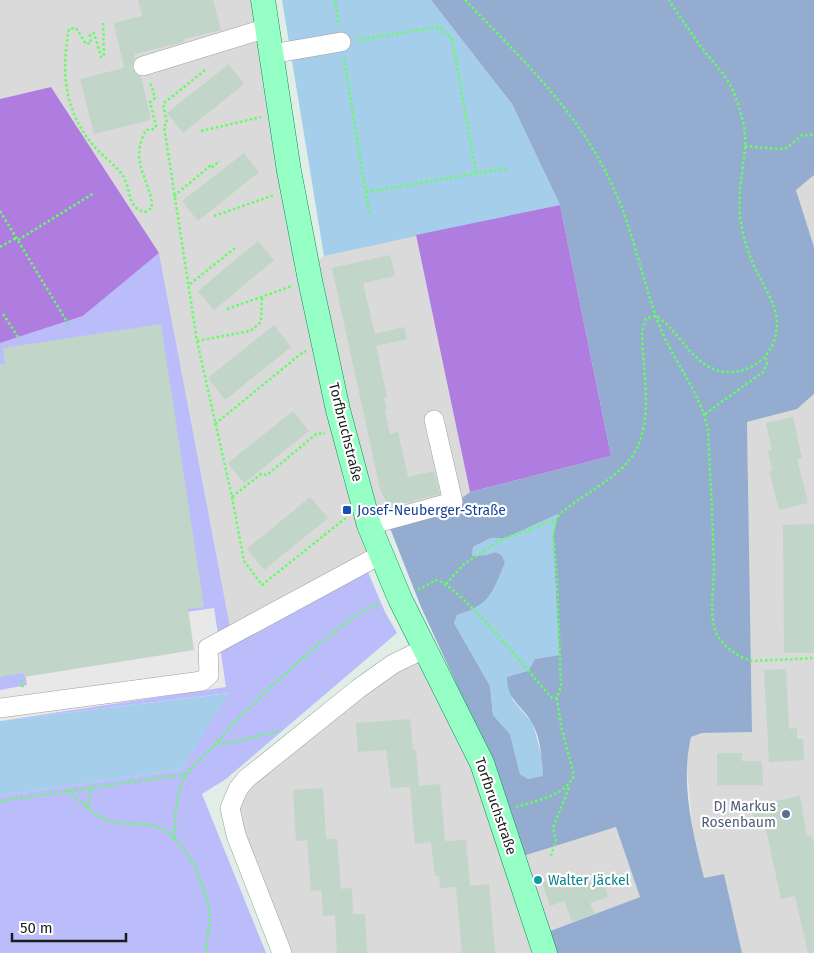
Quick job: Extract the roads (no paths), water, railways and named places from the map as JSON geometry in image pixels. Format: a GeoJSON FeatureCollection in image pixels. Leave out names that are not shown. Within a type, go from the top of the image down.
{"type":"FeatureCollection","features":[{"type":"Feature","properties":{"kind":"main road","name":"Torfbruchstraße"},"geometry":{"type":"LineString","coordinates":[[263,0],[279,112],[310,280],[343,430],[368,518],[380,556],[400,599],[482,763],[545,953]]}},
{"type":"Feature","properties":{"kind":"street"},"geometry":{"type":"LineString","coordinates":[[144,65],[267,28]]}},
{"type":"Feature","properties":{"kind":"street"},"geometry":{"type":"LineString","coordinates":[[271,54],[341,42]]}},
{"type":"Feature","properties":{"kind":"street"},"geometry":{"type":"LineString","coordinates":[[368,518],[453,502],[434,420]]}},
{"type":"Feature","properties":{"kind":"street"},"geometry":{"type":"LineString","coordinates":[[0,708],[202,680],[209,675],[208,648],[380,556]]}},
{"type":"Feature","properties":{"kind":"street"},"geometry":{"type":"LineString","coordinates":[[282,953],[236,835],[230,808],[238,789],[246,779],[292,741],[393,664],[426,648]]}},
{"type":"Feature","properties":{"kind":"place","name":"Josef-Neuberger-Straße"},"geometry":{"type":"Point","coordinates":[347,510]}},
{"type":"Feature","properties":{"kind":"place","name":"DJ Markus Rosenbaum"},"geometry":{"type":"Point","coordinates":[786,814]}},
{"type":"Feature","properties":{"kind":"place","name":"Walter Jäckel"},"geometry":{"type":"Point","coordinates":[538,880]}}]}
